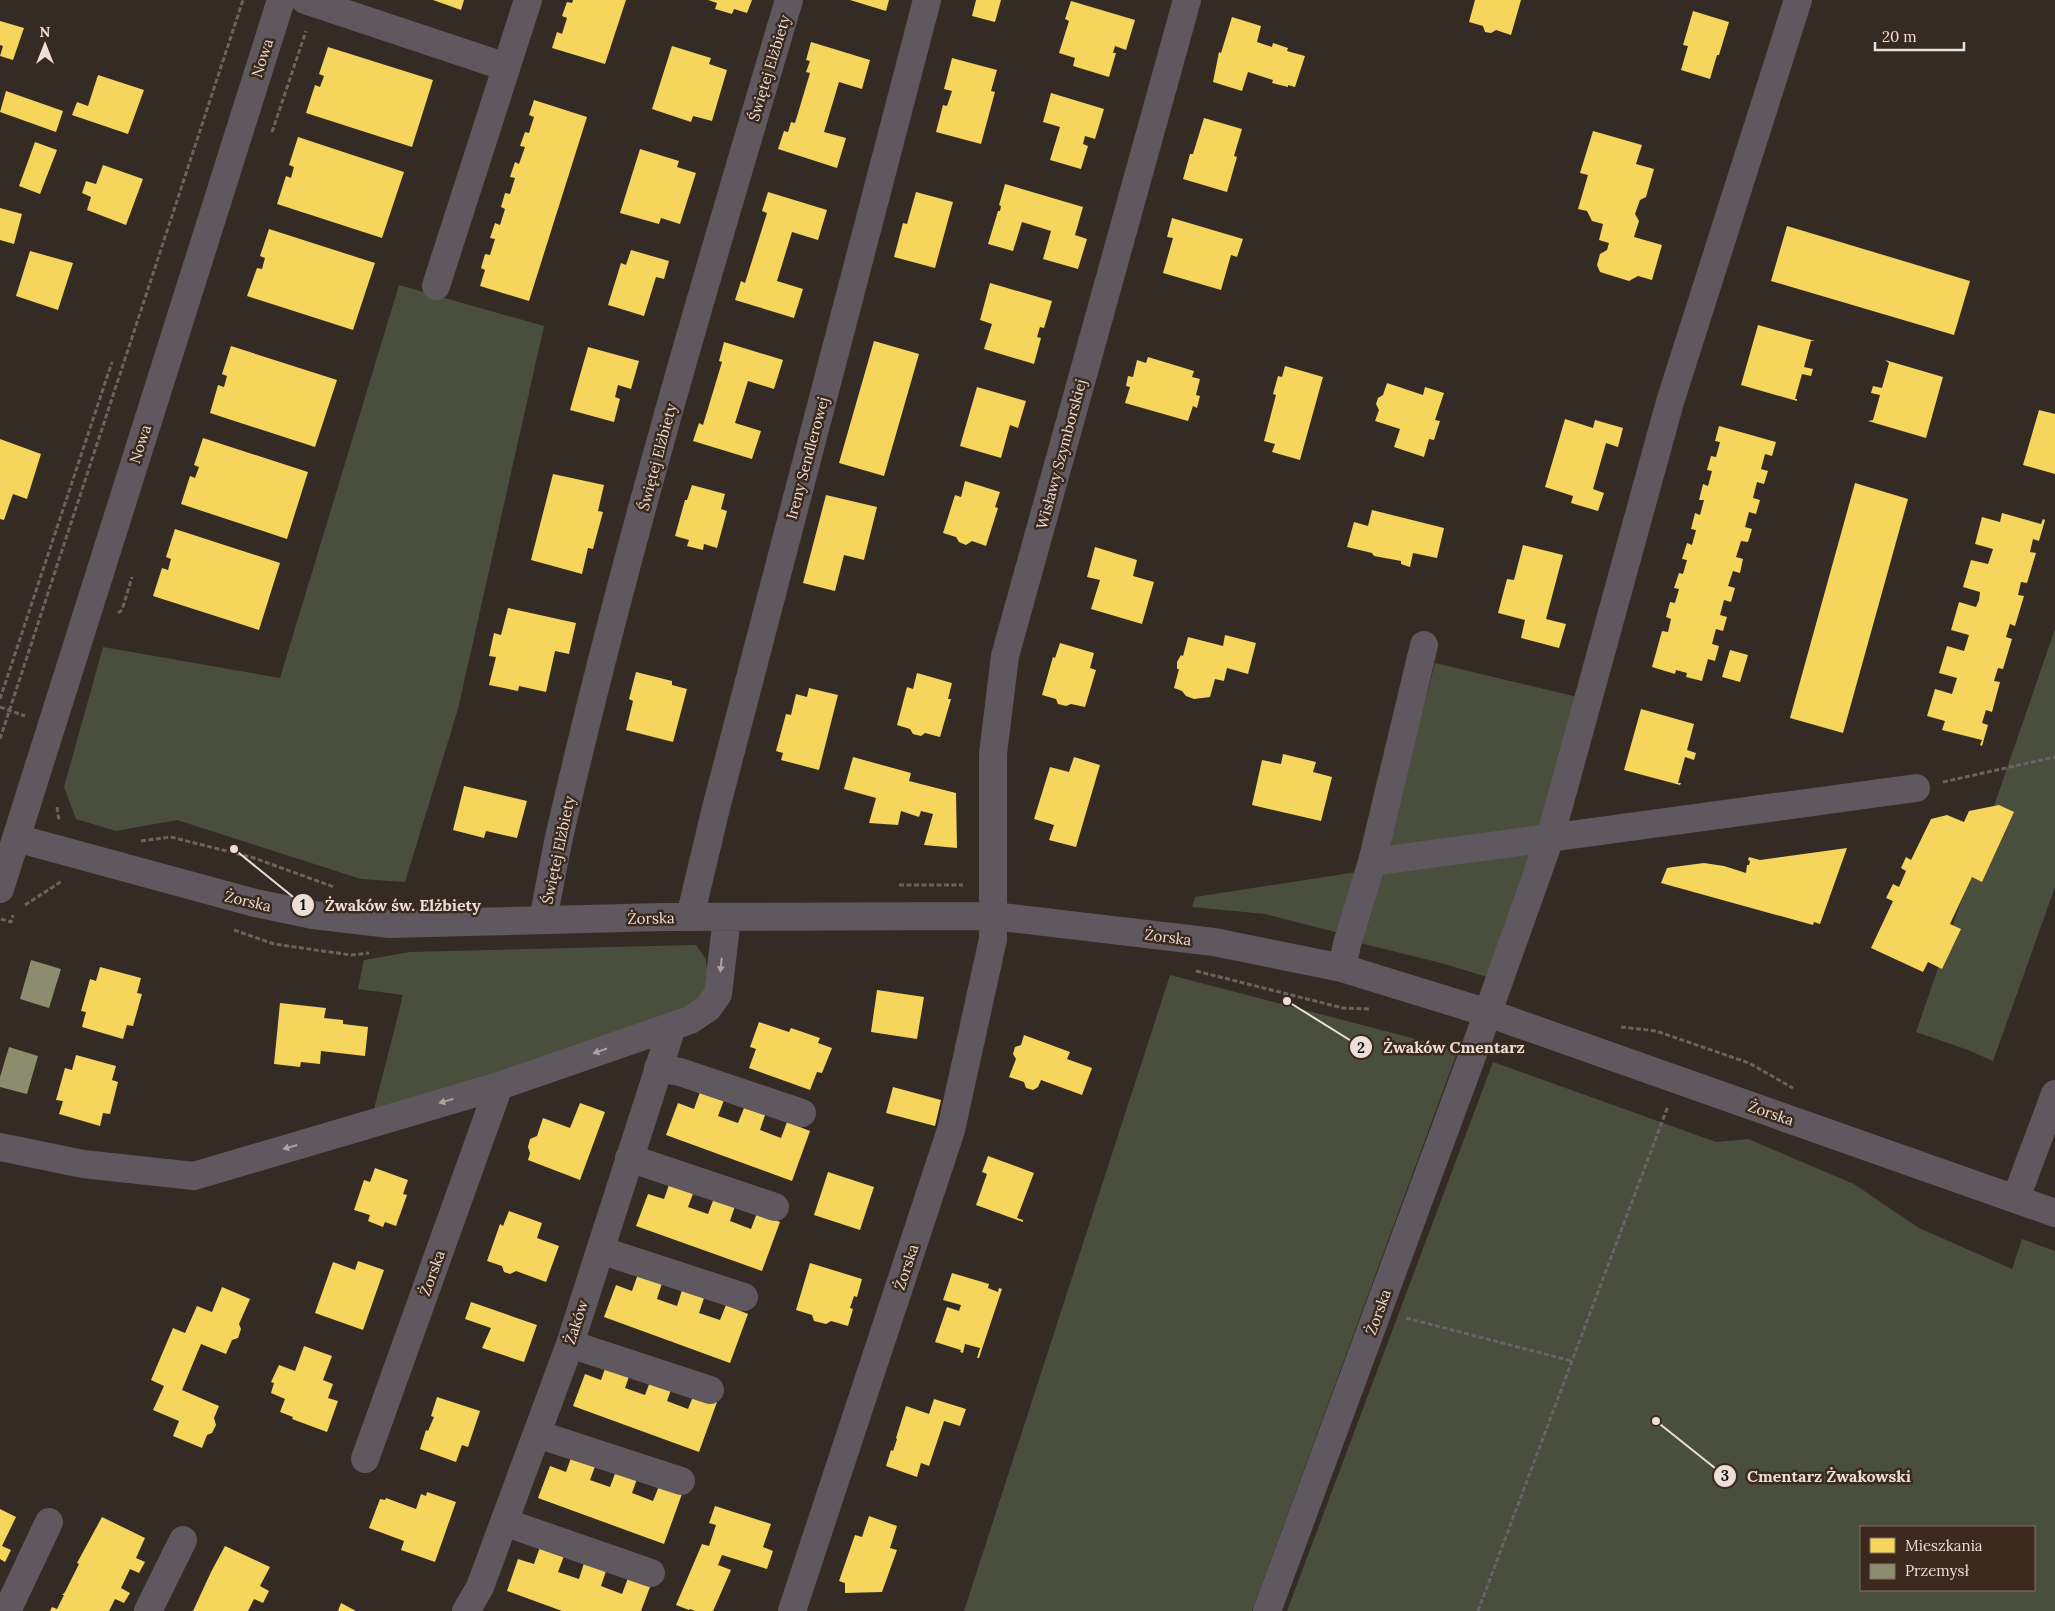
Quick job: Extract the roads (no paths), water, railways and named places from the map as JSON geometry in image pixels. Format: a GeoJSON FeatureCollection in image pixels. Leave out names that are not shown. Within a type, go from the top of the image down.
{"type":"FeatureCollection","features":[{"type":"Feature","properties":{"kind":"street","name":"Nowa"},"geometry":{"type":"LineString","coordinates":[[0,889],[281,0]]}},
{"type":"Feature","properties":{"kind":"street"},"geometry":{"type":"LineString","coordinates":[[305,0],[506,67]]}},
{"type":"Feature","properties":{"kind":"street"},"geometry":{"type":"LineString","coordinates":[[436,286],[528,0]]}},
{"type":"Feature","properties":{"kind":"street","name":"Świętej Elżbiety"},"geometry":{"type":"LineString","coordinates":[[543,919],[562,822],[605,650],[688,340],[790,0]]}},
{"type":"Feature","properties":{"kind":"street","name":"Ireny Sendlerowej"},"geometry":{"type":"LineString","coordinates":[[690,917],[723,779],[927,0]]}},
{"type":"Feature","properties":{"kind":"street","name":"Wisławy Szymborskiej"},"geometry":{"type":"LineString","coordinates":[[993,916],[993,754],[1005,656],[1187,0]]}},
{"type":"Feature","properties":{"kind":"street","name":"Żorska"},"geometry":{"type":"LineString","coordinates":[[1267,1611],[1488,1013],[1550,838],[1670,402],[1798,0]]}},
{"type":"Feature","properties":{"kind":"street"},"geometry":{"type":"LineString","coordinates":[[1342,968],[1347,944],[1372,862],[1424,645]]}},
{"type":"Feature","properties":{"kind":"street"},"geometry":{"type":"LineString","coordinates":[[1372,862],[1916,788]]}},
{"type":"Feature","properties":{"kind":"street","name":"Żorska"},"geometry":{"type":"LineString","coordinates":[[16,838],[199,889],[312,915],[390,924],[690,917],[993,916],[1214,942],[1342,968],[1488,1013],[2055,1213]]}},
{"type":"Feature","properties":{"kind":"street","name":"Żorska"},"geometry":{"type":"LineString","coordinates":[[792,1611],[951,1130],[993,939],[993,916]]}},
{"type":"Feature","properties":{"kind":"street"},"geometry":{"type":"LineString","coordinates":[[0,1146],[83,1164],[194,1176],[499,1086],[690,1020],[708,1008],[718,994],[727,917]]}},
{"type":"Feature","properties":{"kind":"street","name":"Żaków"},"geometry":{"type":"LineString","coordinates":[[466,1611],[480,1587],[570,1344],[672,1026]]}},
{"type":"Feature","properties":{"kind":"street"},"geometry":{"type":"LineString","coordinates":[[658,1068],[680,1072],[802,1112]]}},
{"type":"Feature","properties":{"kind":"street","name":"Żorska"},"geometry":{"type":"LineString","coordinates":[[365,1459],[499,1086]]}},
{"type":"Feature","properties":{"kind":"street"},"geometry":{"type":"LineString","coordinates":[[2016,1198],[2055,1094]]}},
{"type":"Feature","properties":{"kind":"street"},"geometry":{"type":"LineString","coordinates":[[629,1158],[775,1207]]}},
{"type":"Feature","properties":{"kind":"street"},"geometry":{"type":"LineString","coordinates":[[600,1250],[744,1297]]}},
{"type":"Feature","properties":{"kind":"street"},"geometry":{"type":"LineString","coordinates":[[570,1344],[710,1390]]}},
{"type":"Feature","properties":{"kind":"street"},"geometry":{"type":"LineString","coordinates":[[536,1434],[681,1481]]}},
{"type":"Feature","properties":{"kind":"street"},"geometry":{"type":"LineString","coordinates":[[7,1611],[49,1522]]}},
{"type":"Feature","properties":{"kind":"street"},"geometry":{"type":"LineString","coordinates":[[504,1522],[651,1573]]}},
{"type":"Feature","properties":{"kind":"street"},"geometry":{"type":"LineString","coordinates":[[148,1611],[183,1540]]}},
{"type":"Feature","properties":{"kind":"place","name":"Żwaków św. Elżbiety"},"geometry":{"type":"Point","coordinates":[234,849]}},
{"type":"Feature","properties":{"kind":"place","name":"Żwaków Cmentarz"},"geometry":{"type":"Point","coordinates":[1287,1001]}},
{"type":"Feature","properties":{"kind":"place","name":"Cmentarz Żwakowski"},"geometry":{"type":"Point","coordinates":[1656,1421]}}]}
